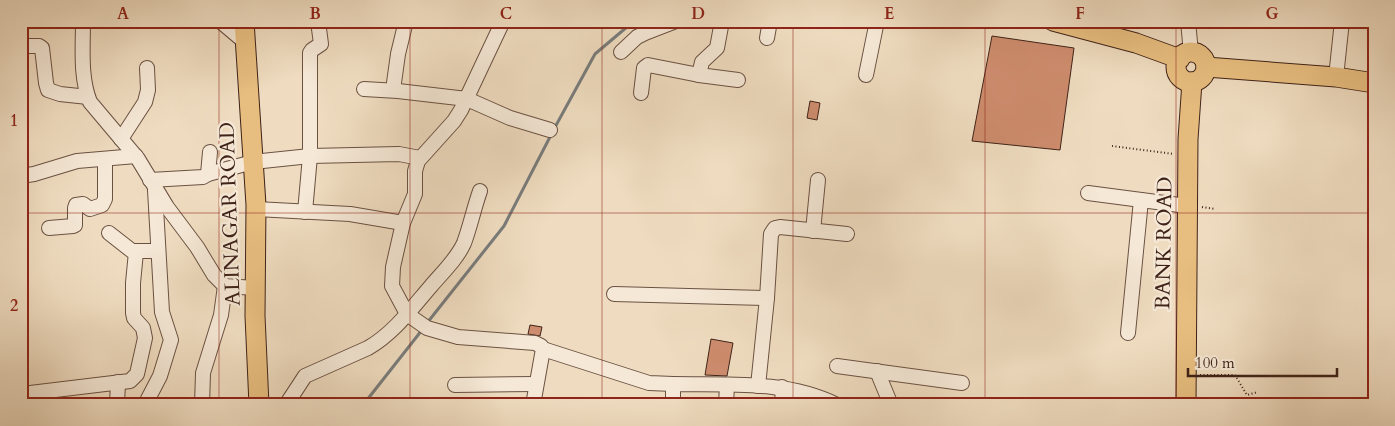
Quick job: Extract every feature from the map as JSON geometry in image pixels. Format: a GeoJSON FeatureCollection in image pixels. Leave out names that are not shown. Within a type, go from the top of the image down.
{"type":"FeatureCollection","features":[{"type":"Feature","properties":{"kind":"main road","name":"ALINAGAR ROAD"},"geometry":{"type":"LineString","coordinates":[[244,21],[256,210],[259,405]]}},
{"type":"Feature","properties":{"kind":"main road"},"geometry":{"type":"LineString","coordinates":[[1053,21],[1185,56]]}},
{"type":"Feature","properties":{"kind":"main road"},"geometry":{"type":"LineString","coordinates":[[1195,53],[1203,58],[1206,67],[1204,75],[1200,79],[1192,82],[1183,80],[1178,72],[1177,63],[1185,56],[1195,53]]}},
{"type":"Feature","properties":{"kind":"main road"},"geometry":{"type":"LineString","coordinates":[[1206,67],[1336,77],[1374,83]]}},
{"type":"Feature","properties":{"kind":"main road","name":"BANK ROAD"},"geometry":{"type":"LineString","coordinates":[[1186,405],[1188,139],[1192,82]]}},
{"type":"Feature","properties":{"kind":"street"},"geometry":{"type":"LineString","coordinates":[[83,21],[83,78],[90,102],[136,156],[214,275],[225,286],[256,288]]}},
{"type":"Feature","properties":{"kind":"street"},"geometry":{"type":"LineString","coordinates":[[220,21],[245,42]]}},
{"type":"Feature","properties":{"kind":"street"},"geometry":{"type":"LineString","coordinates":[[305,212],[310,156],[310,53],[320,44],[318,21]]}},
{"type":"Feature","properties":{"kind":"street"},"geometry":{"type":"LineString","coordinates":[[394,90],[398,54],[406,21]]}},
{"type":"Feature","properties":{"kind":"street"},"geometry":{"type":"LineString","coordinates":[[504,21],[484,58],[467,99],[454,121],[420,158],[414,171],[415,194],[402,223],[391,280],[395,294],[407,314],[424,326],[458,337],[535,343],[542,346],[543,349],[649,383],[782,387],[820,396],[837,405]]}},
{"type":"Feature","properties":{"kind":"street"},"geometry":{"type":"LineString","coordinates":[[621,52],[644,33],[676,21]]}},
{"type":"Feature","properties":{"kind":"street"},"geometry":{"type":"LineString","coordinates":[[699,75],[702,62],[717,48],[722,21]]}},
{"type":"Feature","properties":{"kind":"street"},"geometry":{"type":"LineString","coordinates":[[767,38],[770,21]]}},
{"type":"Feature","properties":{"kind":"street"},"geometry":{"type":"LineString","coordinates":[[866,75],[877,21]]}},
{"type":"Feature","properties":{"kind":"street"},"geometry":{"type":"LineString","coordinates":[[1185,56],[1188,21]]}},
{"type":"Feature","properties":{"kind":"street"},"geometry":{"type":"LineString","coordinates":[[1336,77],[1342,21]]}},
{"type":"Feature","properties":{"kind":"street"},"geometry":{"type":"LineString","coordinates":[[21,46],[39,46],[42,48],[48,90],[60,94],[88,97]]}},
{"type":"Feature","properties":{"kind":"street"},"geometry":{"type":"LineString","coordinates":[[641,93],[644,68],[648,64],[699,75],[738,80]]}},
{"type":"Feature","properties":{"kind":"street"},"geometry":{"type":"LineString","coordinates":[[121,138],[145,102],[148,90],[147,68]]}},
{"type":"Feature","properties":{"kind":"street"},"geometry":{"type":"LineString","coordinates":[[364,89],[394,90],[467,99],[510,118],[550,130]]}},
{"type":"Feature","properties":{"kind":"street"},"geometry":{"type":"LineString","coordinates":[[208,174],[210,152]]}},
{"type":"Feature","properties":{"kind":"street"},"geometry":{"type":"LineString","coordinates":[[152,183],[203,177],[253,162],[310,156],[399,154],[420,158]]}},
{"type":"Feature","properties":{"kind":"street"},"geometry":{"type":"LineString","coordinates":[[21,176],[77,161],[136,156]]}},
{"type":"Feature","properties":{"kind":"street"},"geometry":{"type":"LineString","coordinates":[[49,228],[75,225],[74,208],[76,205],[83,204],[90,209],[102,205],[106,199],[105,159]]}},
{"type":"Feature","properties":{"kind":"street"},"geometry":{"type":"LineString","coordinates":[[813,231],[818,180]]}},
{"type":"Feature","properties":{"kind":"street"},"geometry":{"type":"LineString","coordinates":[[148,405],[148,399],[160,376],[171,340],[162,312],[152,183]]}},
{"type":"Feature","properties":{"kind":"street"},"geometry":{"type":"LineString","coordinates":[[286,405],[305,376],[373,346],[407,314],[453,261],[463,244],[480,191]]}},
{"type":"Feature","properties":{"kind":"street"},"geometry":{"type":"LineString","coordinates":[[1088,193],[1187,206]]}},
{"type":"Feature","properties":{"kind":"street"},"geometry":{"type":"LineString","coordinates":[[1128,333],[1141,200]]}},
{"type":"Feature","properties":{"kind":"street"},"geometry":{"type":"LineString","coordinates":[[256,210],[362,215],[402,223]]}},
{"type":"Feature","properties":{"kind":"street"},"geometry":{"type":"LineString","coordinates":[[758,386],[771,234],[773,230],[780,227],[847,234]]}},
{"type":"Feature","properties":{"kind":"street"},"geometry":{"type":"LineString","coordinates":[[109,233],[136,252],[158,250]]}},
{"type":"Feature","properties":{"kind":"street"},"geometry":{"type":"LineString","coordinates":[[21,394],[130,381],[137,374],[144,338],[143,328],[134,318],[133,313],[136,252]]}},
{"type":"Feature","properties":{"kind":"street"},"geometry":{"type":"LineString","coordinates":[[202,405],[203,373],[221,315],[225,286]]}},
{"type":"Feature","properties":{"kind":"street"},"geometry":{"type":"LineString","coordinates":[[614,294],[767,298]]}},
{"type":"Feature","properties":{"kind":"street"},"geometry":{"type":"LineString","coordinates":[[533,405],[543,349]]}},
{"type":"Feature","properties":{"kind":"street"},"geometry":{"type":"LineString","coordinates":[[837,366],[962,383]]}},
{"type":"Feature","properties":{"kind":"street"},"geometry":{"type":"LineString","coordinates":[[877,371],[891,405]]}},
{"type":"Feature","properties":{"kind":"street"},"geometry":{"type":"LineString","coordinates":[[117,405],[118,382]]}},
{"type":"Feature","properties":{"kind":"street"},"geometry":{"type":"LineString","coordinates":[[455,385],[536,384]]}},
{"type":"Feature","properties":{"kind":"street"},"geometry":{"type":"LineString","coordinates":[[673,384],[673,405]]}},
{"type":"Feature","properties":{"kind":"street"},"geometry":{"type":"LineString","coordinates":[[726,405],[727,385]]}},
{"type":"Feature","properties":{"kind":"street"},"geometry":{"type":"LineString","coordinates":[[782,387],[783,405]]}},
{"type":"Feature","properties":{"kind":"street"},"geometry":{"type":"LineString","coordinates":[[21,394],[30,405]]}},
{"type":"Feature","properties":{"kind":"path"},"geometry":{"type":"LineString","coordinates":[[1112,146],[1182,155]]}},
{"type":"Feature","properties":{"kind":"path"},"geometry":{"type":"LineString","coordinates":[[1199,375],[1235,374],[1247,395],[1258,392]]}},
{"type":"Feature","properties":{"kind":"building"},"geometry":{"type":"Polygon","coordinates":[[[992,36],[1074,48],[1060,150],[972,141],[992,36]]]}},
{"type":"Feature","properties":{"kind":"building"},"geometry":{"type":"Polygon","coordinates":[[[810,101],[820,103],[817,120],[807,118],[810,101]]]}},
{"type":"Feature","properties":{"kind":"building"},"geometry":{"type":"Polygon","coordinates":[[[530,325],[542,327],[540,336],[528,334],[530,325]]]}},
{"type":"Feature","properties":{"kind":"building"},"geometry":{"type":"Polygon","coordinates":[[[711,339],[733,343],[727,376],[705,375],[711,339]]]}},
{"type":"Feature","properties":{"kind":"waterway"},"geometry":{"type":"LineString","coordinates":[[554,129],[595,54],[634,21]]}},
{"type":"Feature","properties":{"kind":"waterway"},"geometry":{"type":"LineString","coordinates":[[427,323],[504,226],[551,135]]}},
{"type":"Feature","properties":{"kind":"waterway"},"geometry":{"type":"LineString","coordinates":[[363,405],[422,330]]}}]}
